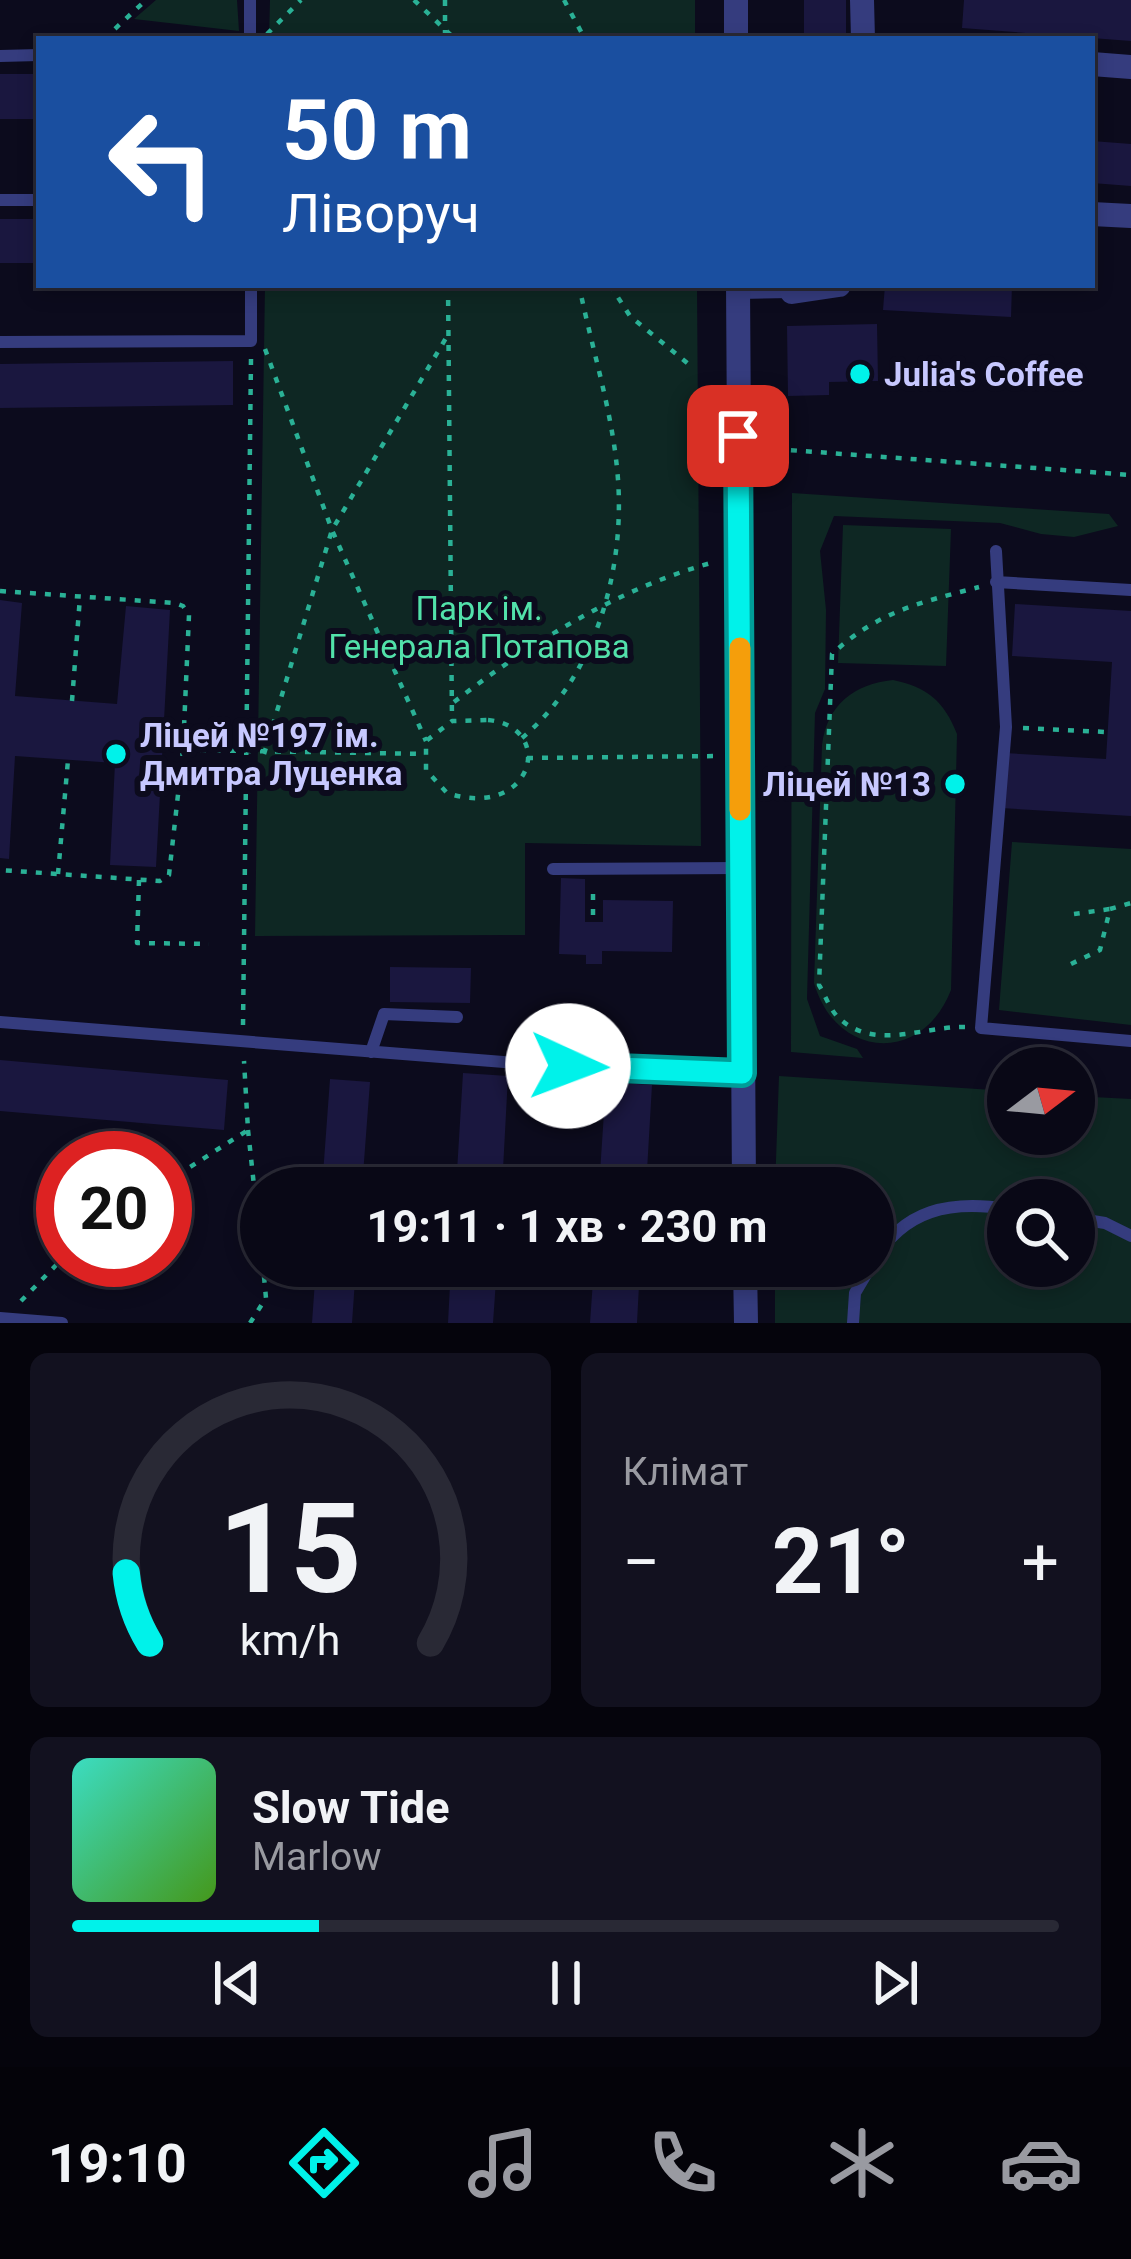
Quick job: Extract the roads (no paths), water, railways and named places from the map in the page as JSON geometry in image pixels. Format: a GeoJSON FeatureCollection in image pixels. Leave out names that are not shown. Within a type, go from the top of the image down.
{"type":"FeatureCollection","features":[{"type":"Feature","properties":{"kind":"street"},"geometry":{"type":"LineString","coordinates":[[736,0],[736,36]]}},
{"type":"Feature","properties":{"kind":"street"},"geometry":{"type":"LineString","coordinates":[[862,0],[862,36]]}},
{"type":"Feature","properties":{"kind":"street"},"geometry":{"type":"LineString","coordinates":[[1095,64],[1131,67]]}},
{"type":"Feature","properties":{"kind":"street"},"geometry":{"type":"LineString","coordinates":[[1095,214],[1131,216]]}},
{"type":"Feature","properties":{"kind":"street"},"geometry":{"type":"LineString","coordinates":[[792,292],[819,288]]}},
{"type":"Feature","properties":{"kind":"street"},"geometry":{"type":"LineString","coordinates":[[738,289],[744,1167]]}},
{"type":"Feature","properties":{"kind":"street"},"geometry":{"type":"LineString","coordinates":[[745,1287],[746,1323]]}},
{"type":"Feature","properties":{"kind":"lane"},"geometry":{"type":"LineString","coordinates":[[250,0],[250,36]]}},
{"type":"Feature","properties":{"kind":"lane"},"geometry":{"type":"LineString","coordinates":[[0,56],[36,55]]}},
{"type":"Feature","properties":{"kind":"lane"},"geometry":{"type":"LineString","coordinates":[[0,200],[36,200]]}},
{"type":"Feature","properties":{"kind":"lane"},"geometry":{"type":"LineString","coordinates":[[0,342],[251,341],[251,288]]}},
{"type":"Feature","properties":{"kind":"lane"},"geometry":{"type":"LineString","coordinates":[[738,289],[792,292]]}},
{"type":"Feature","properties":{"kind":"lane"},"geometry":{"type":"LineString","coordinates":[[996,550],[1006,727],[981,1028],[1131,1041]]}},
{"type":"Feature","properties":{"kind":"lane"},"geometry":{"type":"LineString","coordinates":[[996,582],[1131,590]]}},
{"type":"Feature","properties":{"kind":"lane"},"geometry":{"type":"LineString","coordinates":[[553,869],[740,868]]}},
{"type":"Feature","properties":{"kind":"lane"},"geometry":{"type":"LineString","coordinates":[[371,1052],[384,1014],[457,1017]]}},
{"type":"Feature","properties":{"kind":"lane"},"geometry":{"type":"LineString","coordinates":[[0,1022],[568,1066],[742,1073]]}},
{"type":"Feature","properties":{"kind":"lane"},"geometry":{"type":"LineString","coordinates":[[568,1026],[568,1066]]}},
{"type":"Feature","properties":{"kind":"lane"},"geometry":{"type":"LineString","coordinates":[[894,1233],[910,1218],[950,1207],[987,1208]]}},
{"type":"Feature","properties":{"kind":"lane"},"geometry":{"type":"LineString","coordinates":[[1095,1221],[1131,1236]]}},
{"type":"Feature","properties":{"kind":"lane"},"geometry":{"type":"LineString","coordinates":[[853,1323],[859,1287]]}},
{"type":"Feature","properties":{"kind":"lane"},"geometry":{"type":"LineString","coordinates":[[2,1318],[62,1323]]}},
{"type":"Feature","properties":{"kind":"place","name":"Julia's Coffee"},"geometry":{"type":"Point","coordinates":[860,374]}},
{"type":"Feature","properties":{"kind":"place","name":"Ліцей №197 ім. Дмитра Луценка"},"geometry":{"type":"Point","coordinates":[116,754]}},
{"type":"Feature","properties":{"kind":"place","name":"Ліцей №13"},"geometry":{"type":"Point","coordinates":[955,784]}},
{"type":"Feature","properties":{"kind":"park label","name":"Парк ім. Генерала Потапова"},"geometry":{"type":"Point","coordinates":[479,627]}}]}
